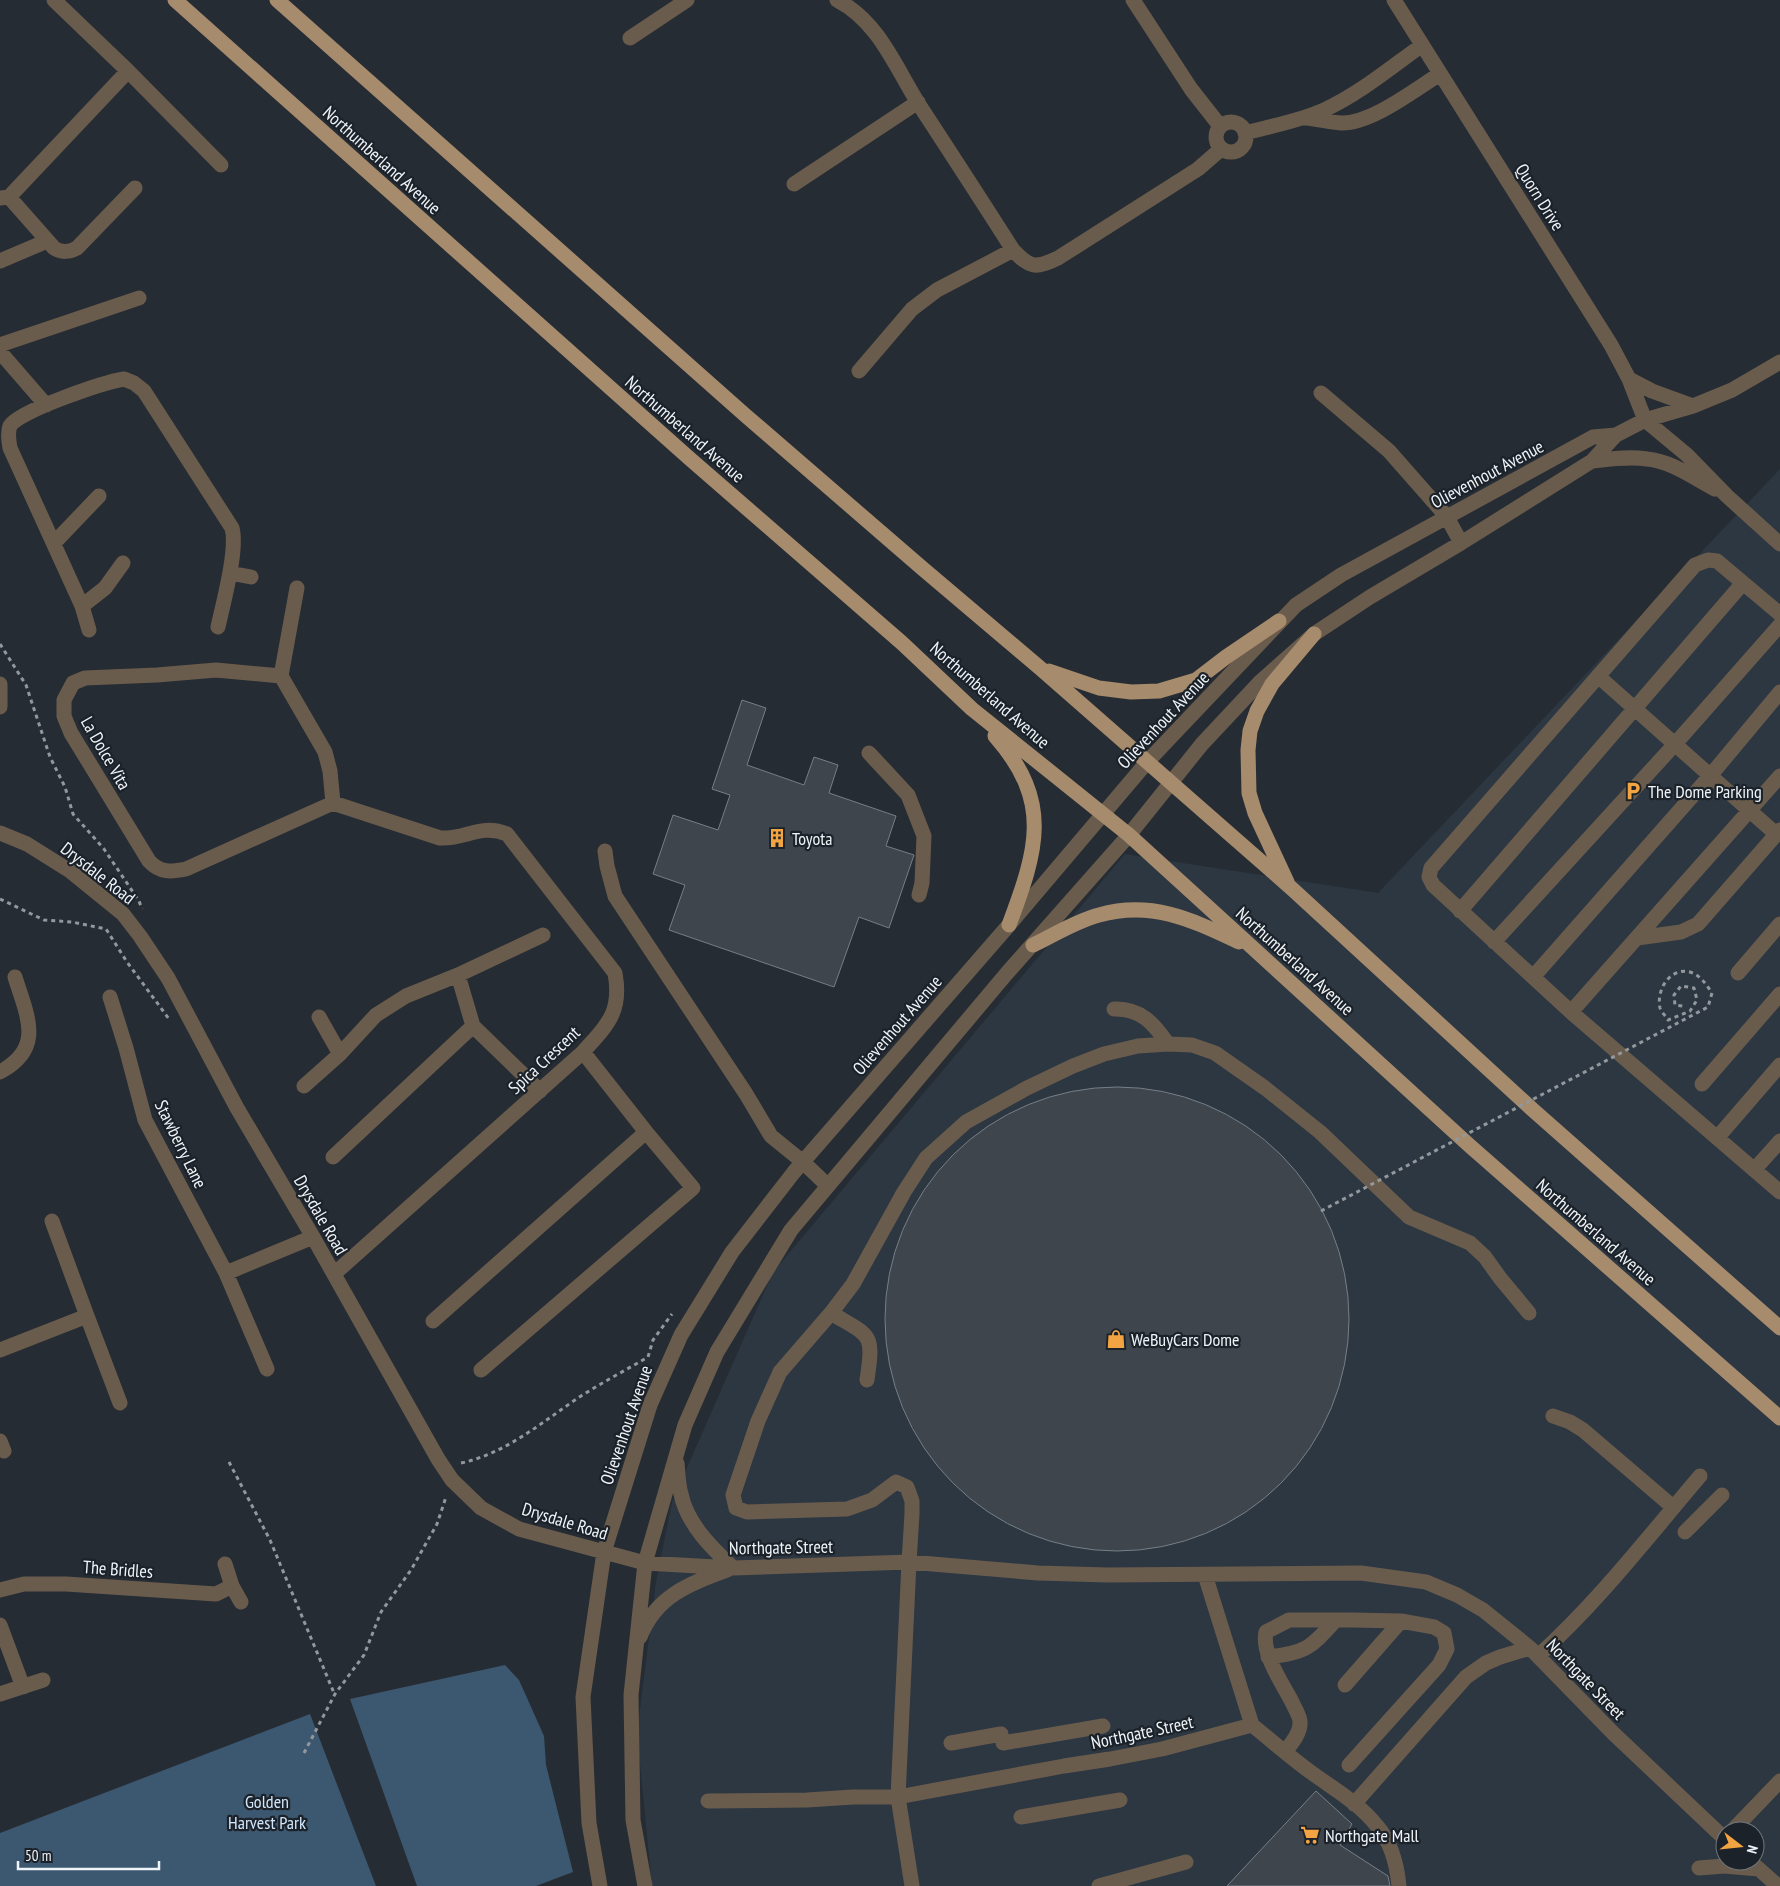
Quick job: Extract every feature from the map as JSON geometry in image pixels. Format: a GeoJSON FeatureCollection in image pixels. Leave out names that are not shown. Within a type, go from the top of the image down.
{"type":"FeatureCollection","features":[{"type":"Feature","properties":{"kind":"main road","name":"Northumberland Avenue"},"geometry":{"type":"LineString","coordinates":[[175,0],[674,445],[902,643],[972,709],[1129,835],[1470,1146],[1780,1418]]}},
{"type":"Feature","properties":{"kind":"main road"},"geometry":{"type":"LineString","coordinates":[[277,0],[745,415],[1148,761],[1289,886],[1527,1104],[1780,1328]]}},
{"type":"Feature","properties":{"kind":"main road"},"geometry":{"type":"LineString","coordinates":[[1040,668],[1099,688],[1131,692],[1159,691],[1196,680],[1279,621]]}},
{"type":"Feature","properties":{"kind":"main road"},"geometry":{"type":"LineString","coordinates":[[1289,886],[1255,813],[1249,793],[1248,750],[1250,731],[1272,684],[1314,634]]}},
{"type":"Feature","properties":{"kind":"main road"},"geometry":{"type":"LineString","coordinates":[[972,709],[1017,764],[1026,785],[1034,816],[1034,844],[1027,877],[1009,925]]}},
{"type":"Feature","properties":{"kind":"main road"},"geometry":{"type":"LineString","coordinates":[[1032,945],[1099,915],[1123,910],[1147,910],[1176,914],[1252,947]]}},
{"type":"Feature","properties":{"kind":"street"},"geometry":{"type":"LineString","coordinates":[[54,0],[128,71],[221,165]]}},
{"type":"Feature","properties":{"kind":"street"},"geometry":{"type":"LineString","coordinates":[[630,38],[686,0]]}},
{"type":"Feature","properties":{"kind":"street"},"geometry":{"type":"LineString","coordinates":[[837,0],[861,16],[874,30],[1013,250],[1024,262],[1034,265],[1045,264],[1058,258],[1198,169],[1221,149]]}},
{"type":"Feature","properties":{"kind":"street"},"geometry":{"type":"LineString","coordinates":[[1133,0],[1191,89],[1220,126]]}},
{"type":"Feature","properties":{"kind":"street","name":"Quorn Drive"},"geometry":{"type":"LineString","coordinates":[[1394,0],[1421,46],[1611,345],[1645,420]]}},
{"type":"Feature","properties":{"kind":"street"},"geometry":{"type":"LineString","coordinates":[[1246,133],[1305,118],[1346,98],[1421,46]]}},
{"type":"Feature","properties":{"kind":"street"},"geometry":{"type":"LineString","coordinates":[[128,71],[4,198],[58,251],[70,251],[77,248],[134,188]]}},
{"type":"Feature","properties":{"kind":"street"},"geometry":{"type":"LineString","coordinates":[[1305,118],[1341,123],[1358,121],[1374,115],[1440,74]]}},
{"type":"Feature","properties":{"kind":"street"},"geometry":{"type":"LineString","coordinates":[[794,184],[918,102]]}},
{"type":"Feature","properties":{"kind":"street"},"geometry":{"type":"LineString","coordinates":[[1234,122],[1240,124],[1246,133],[1245,143],[1239,150],[1230,152],[1221,149],[1215,136],[1220,126],[1224,123],[1234,122]]}},
{"type":"Feature","properties":{"kind":"street"},"geometry":{"type":"LineString","coordinates":[[0,261],[47,241]]}},
{"type":"Feature","properties":{"kind":"street"},"geometry":{"type":"LineString","coordinates":[[860,371],[912,309],[937,290],[1013,250]]}},
{"type":"Feature","properties":{"kind":"street"},"geometry":{"type":"LineString","coordinates":[[0,345],[139,298]]}},
{"type":"Feature","properties":{"kind":"street"},"geometry":{"type":"LineString","coordinates":[[0,352],[46,405]]}},
{"type":"Feature","properties":{"kind":"street","name":"Olievenhout Avenue"},"geometry":{"type":"LineString","coordinates":[[645,1886],[633,1820],[630,1695],[645,1563],[684,1425],[717,1352],[791,1230],[1032,945],[1129,835],[1202,744],[1261,681],[1314,634],[1370,597],[1592,461],[1616,435],[1645,420],[1693,406],[1732,390],[1780,362]]}},
{"type":"Feature","properties":{"kind":"street"},"geometry":{"type":"LineString","coordinates":[[89,630],[82,606],[10,448],[8,437],[10,426],[15,420],[46,405],[124,379],[134,383],[144,391],[232,528],[230,573],[218,627]]}},
{"type":"Feature","properties":{"kind":"street"},"geometry":{"type":"LineString","coordinates":[[1628,379],[1652,391],[1693,406]]}},
{"type":"Feature","properties":{"kind":"street"},"geometry":{"type":"LineString","coordinates":[[1321,393],[1389,451],[1447,517],[1461,543]]}},
{"type":"Feature","properties":{"kind":"street"},"geometry":{"type":"LineString","coordinates":[[1645,420],[1701,468],[1727,496],[1780,544]]}},
{"type":"Feature","properties":{"kind":"street","name":"Olievenhout Avenue"},"geometry":{"type":"LineString","coordinates":[[600,1886],[589,1823],[583,1697],[604,1552],[650,1405],[680,1335],[732,1252],[803,1162],[1009,925],[1148,761],[1296,605],[1340,575],[1593,437],[1616,435]]}},
{"type":"Feature","properties":{"kind":"street"},"geometry":{"type":"LineString","coordinates":[[1592,461],[1628,458],[1649,459],[1673,467],[1727,496]]}},
{"type":"Feature","properties":{"kind":"street"},"geometry":{"type":"LineString","coordinates":[[54,543],[99,496]]}},
{"type":"Feature","properties":{"kind":"street"},"geometry":{"type":"LineString","coordinates":[[1780,614],[1717,561],[1708,560],[1696,565],[1431,868],[1428,877],[1460,911],[1571,1012],[1780,1192]]}},
{"type":"Feature","properties":{"kind":"street"},"geometry":{"type":"LineString","coordinates":[[82,606],[105,588],[123,563]]}},
{"type":"Feature","properties":{"kind":"street"},"geometry":{"type":"LineString","coordinates":[[230,573],[251,577]]}},
{"type":"Feature","properties":{"kind":"street"},"geometry":{"type":"LineString","coordinates":[[1460,911],[1743,583]]}},
{"type":"Feature","properties":{"kind":"street"},"geometry":{"type":"LineString","coordinates":[[297,588],[281,676],[326,752],[333,803]]}},
{"type":"Feature","properties":{"kind":"street"},"geometry":{"type":"LineString","coordinates":[[1494,942],[1675,744],[1780,624]]}},
{"type":"Feature","properties":{"kind":"street","name":"La Dolce Vita"},"geometry":{"type":"LineString","coordinates":[[281,676],[216,670],[85,678],[73,683],[67,692],[64,700],[64,716],[71,733],[149,861],[164,872],[186,869],[333,803]]}},
{"type":"Feature","properties":{"kind":"street"},"geometry":{"type":"LineString","coordinates":[[1598,676],[1748,811],[1778,832],[1698,924],[1681,932],[1637,938]]}},
{"type":"Feature","properties":{"kind":"street"},"geometry":{"type":"LineString","coordinates":[[0,684],[0,707]]}},
{"type":"Feature","properties":{"kind":"street"},"geometry":{"type":"LineString","coordinates":[[1532,977],[1710,776],[1780,692]]}},
{"type":"Feature","properties":{"kind":"street"},"geometry":{"type":"LineString","coordinates":[[870,752],[908,794],[924,836],[922,883],[919,895]]}},
{"type":"Feature","properties":{"kind":"street"},"geometry":{"type":"LineString","coordinates":[[1571,1012],[1780,776]]}},
{"type":"Feature","properties":{"kind":"street","name":"Spica Crescent"},"geometry":{"type":"LineString","coordinates":[[333,803],[440,838],[449,839],[487,829],[507,834],[615,973],[618,990],[615,1008],[607,1024],[583,1052],[334,1274]]}},
{"type":"Feature","properties":{"kind":"street","name":"Drysdale Road"},"geometry":{"type":"LineString","coordinates":[[0,833],[27,844],[70,871],[123,914],[140,936],[168,978],[237,1108],[313,1237],[438,1459],[452,1480],[480,1508],[519,1529],[645,1563]]}},
{"type":"Feature","properties":{"kind":"street"},"geometry":{"type":"LineString","coordinates":[[605,852],[606,866],[614,896],[741,1086],[767,1131],[828,1186]]}},
{"type":"Feature","properties":{"kind":"street"},"geometry":{"type":"LineString","coordinates":[[1738,973],[1780,924]]}},
{"type":"Feature","properties":{"kind":"street"},"geometry":{"type":"LineString","coordinates":[[304,1086],[340,1054],[376,1015],[391,1004],[543,935]]}},
{"type":"Feature","properties":{"kind":"street"},"geometry":{"type":"LineString","coordinates":[[458,975],[474,1026],[540,1091]]}},
{"type":"Feature","properties":{"kind":"street"},"geometry":{"type":"LineString","coordinates":[[0,1072],[21,1058],[29,1037],[28,1020],[15,977]]}},
{"type":"Feature","properties":{"kind":"street"},"geometry":{"type":"LineString","coordinates":[[1702,1084],[1780,994]]}},
{"type":"Feature","properties":{"kind":"street","name":"Stawberry Lane"},"geometry":{"type":"LineString","coordinates":[[110,997],[145,1120],[226,1273],[267,1369]]}},
{"type":"Feature","properties":{"kind":"street"},"geometry":{"type":"LineString","coordinates":[[1114,1009],[1124,1008],[1147,1017],[1168,1044]]}},
{"type":"Feature","properties":{"kind":"street"},"geometry":{"type":"LineString","coordinates":[[319,1017],[340,1054]]}},
{"type":"Feature","properties":{"kind":"street"},"geometry":{"type":"LineString","coordinates":[[332,1157],[474,1026]]}},
{"type":"Feature","properties":{"kind":"street"},"geometry":{"type":"LineString","coordinates":[[912,1886],[898,1797],[912,1501],[907,1487],[896,1482],[872,1500],[847,1509],[747,1512],[740,1511],[734,1503],[733,1495],[758,1422],[780,1372],[853,1284],[904,1192],[926,1158],[966,1122],[1028,1088],[1088,1060],[1138,1046],[1168,1044],[1192,1046],[1215,1053],[1265,1088],[1320,1132],[1409,1217],[1470,1243],[1485,1257],[1529,1313]]}},
{"type":"Feature","properties":{"kind":"street"},"geometry":{"type":"LineString","coordinates":[[481,1370],[693,1188],[583,1052]]}},
{"type":"Feature","properties":{"kind":"street"},"geometry":{"type":"LineString","coordinates":[[1717,1138],[1780,1065]]}},
{"type":"Feature","properties":{"kind":"street"},"geometry":{"type":"LineString","coordinates":[[433,1321],[646,1132]]}},
{"type":"Feature","properties":{"kind":"street"},"geometry":{"type":"LineString","coordinates":[[1754,1170],[1780,1141]]}},
{"type":"Feature","properties":{"kind":"street"},"geometry":{"type":"LineString","coordinates":[[52,1221],[120,1403]]}},
{"type":"Feature","properties":{"kind":"street"},"geometry":{"type":"LineString","coordinates":[[226,1273],[313,1237]]}},
{"type":"Feature","properties":{"kind":"street"},"geometry":{"type":"LineString","coordinates":[[830,1313],[864,1333],[868,1339],[870,1358],[867,1380]]}},
{"type":"Feature","properties":{"kind":"street"},"geometry":{"type":"LineString","coordinates":[[0,1350],[87,1316]]}},
{"type":"Feature","properties":{"kind":"street"},"geometry":{"type":"LineString","coordinates":[[1553,1416],[1570,1422],[1583,1430],[1673,1507]]}},
{"type":"Feature","properties":{"kind":"street"},"geometry":{"type":"LineString","coordinates":[[636,1647],[645,1624],[665,1599],[694,1582],[733,1568],[711,1547],[690,1518],[681,1495],[676,1455]]}},
{"type":"Feature","properties":{"kind":"street"},"geometry":{"type":"LineString","coordinates":[[1534,1652],[1568,1629],[1700,1476]]}},
{"type":"Feature","properties":{"kind":"street"},"geometry":{"type":"LineString","coordinates":[[1685,1532],[1722,1495]]}},
{"type":"Feature","properties":{"kind":"street","name":"Northgate Street"},"geometry":{"type":"LineString","coordinates":[[645,1563],[733,1568],[909,1562],[1038,1572],[1107,1575],[1361,1572],[1426,1582],[1457,1595],[1483,1610],[1534,1652],[1613,1733],[1715,1829]]}},
{"type":"Feature","properties":{"kind":"street"},"geometry":{"type":"LineString","coordinates":[[225,1564],[232,1586],[241,1602]]}},
{"type":"Feature","properties":{"kind":"street"},"geometry":{"type":"LineString","coordinates":[[1206,1575],[1252,1725],[1354,1804],[1377,1825],[1384,1835],[1393,1857],[1399,1886]]}},
{"type":"Feature","properties":{"kind":"street","name":"The Bridles"},"geometry":{"type":"LineString","coordinates":[[0,1590],[24,1584],[66,1584],[208,1594],[220,1593],[232,1586]]}},
{"type":"Feature","properties":{"kind":"street"},"geometry":{"type":"LineString","coordinates":[[1285,1752],[1295,1739],[1301,1723],[1268,1657],[1264,1641],[1266,1632],[1289,1620],[1401,1621],[1434,1627],[1439,1630],[1444,1634],[1447,1649],[1439,1665],[1349,1765]]}},
{"type":"Feature","properties":{"kind":"street"},"geometry":{"type":"LineString","coordinates":[[1268,1657],[1288,1655],[1313,1645],[1336,1620]]}},
{"type":"Feature","properties":{"kind":"street"},"geometry":{"type":"LineString","coordinates":[[1345,1685],[1401,1621]]}},
{"type":"Feature","properties":{"kind":"street"},"geometry":{"type":"LineString","coordinates":[[0,1625],[23,1687]]}},
{"type":"Feature","properties":{"kind":"street","name":"Northgate Street"},"geometry":{"type":"LineString","coordinates":[[1354,1804],[1466,1677],[1486,1663],[1500,1657],[1534,1652]]}},
{"type":"Feature","properties":{"kind":"street"},"geometry":{"type":"LineString","coordinates":[[0,1694],[43,1680]]}},
{"type":"Feature","properties":{"kind":"street","name":"Northgate Street"},"geometry":{"type":"LineString","coordinates":[[708,1802],[807,1800],[853,1796],[898,1797],[1136,1754],[1252,1725]]}},
{"type":"Feature","properties":{"kind":"street"},"geometry":{"type":"LineString","coordinates":[[952,1743],[1002,1739],[1103,1726]]}},
{"type":"Feature","properties":{"kind":"street"},"geometry":{"type":"LineString","coordinates":[[1742,1821],[1780,1781]]}},
{"type":"Feature","properties":{"kind":"street"},"geometry":{"type":"LineString","coordinates":[[1021,1818],[1120,1800]]}},
{"type":"Feature","properties":{"kind":"street"},"geometry":{"type":"LineString","coordinates":[[1098,1886],[1186,1862]]}},
{"type":"Feature","properties":{"kind":"street"},"geometry":{"type":"LineString","coordinates":[[1699,1868],[1715,1867]]}},
{"type":"Feature","properties":{"kind":"street"},"geometry":{"type":"LineString","coordinates":[[1761,1871],[1778,1886]]}},
{"type":"Feature","properties":{"kind":"path"},"geometry":{"type":"LineString","coordinates":[[0,644],[26,685],[50,757],[65,787],[73,814],[104,848],[139,901],[142,910]]}},
{"type":"Feature","properties":{"kind":"path"},"geometry":{"type":"LineString","coordinates":[[0,899],[44,920],[106,929],[127,962],[170,1020]]}},
{"type":"Feature","properties":{"kind":"path"},"geometry":{"type":"LineString","coordinates":[[1321,1211],[1708,1007],[1712,993],[1704,980],[1689,972],[1676,974],[1664,982],[1659,994],[1660,1009],[1668,1020],[1690,1011],[1697,1000],[1694,988],[1681,986],[1674,995],[1675,1005],[1683,1006]]}},
{"type":"Feature","properties":{"kind":"path"},"geometry":{"type":"LineString","coordinates":[[456,1464],[489,1455],[515,1442],[582,1395],[648,1357],[652,1340],[677,1308]]}},
{"type":"Feature","properties":{"kind":"path"},"geometry":{"type":"LineString","coordinates":[[229,1462],[270,1540],[335,1694]]}},
{"type":"Feature","properties":{"kind":"path"},"geometry":{"type":"LineString","coordinates":[[304,1753],[335,1694],[364,1655],[381,1612],[411,1570],[437,1524],[452,1480]]}},
{"type":"Feature","properties":{"kind":"shaded area"},"geometry":{"type":"Polygon","coordinates":[[[1780,469],[1780,1886],[652,1886],[637,1733],[656,1582],[672,1502],[773,1272],[1125,854],[1378,893],[1780,469]]]}},
{"type":"Feature","properties":{"kind":"green space"},"geometry":{"type":"Polygon","coordinates":[[[505,1665],[519,1680],[544,1736],[546,1765],[573,1872],[536,1886],[417,1886],[350,1699],[505,1665]]]}},
{"type":"Feature","properties":{"kind":"green space","name":"Golden Harvest Park"},"geometry":{"type":"Polygon","coordinates":[[[310,1714],[376,1886],[0,1886],[0,1833],[310,1714]]]}},
{"type":"Feature","properties":{"kind":"building","name":"Toyota"},"geometry":{"type":"Polygon","coordinates":[[[742,700],[766,708],[747,765],[804,785],[814,757],[838,765],[829,793],[896,816],[886,846],[914,855],[889,928],[859,917],[834,987],[669,930],[685,885],[653,874],[673,815],[718,830],[730,795],[712,789],[742,700]]]}},
{"type":"Feature","properties":{"kind":"building","name":"WeBuyCars Dome"},"geometry":{"type":"Polygon","coordinates":[[[1117,1087],[1162,1091],[1206,1104],[1246,1126],[1281,1155],[1310,1190],[1332,1230],[1345,1274],[1349,1319],[1345,1364],[1332,1408],[1310,1448],[1281,1483],[1246,1512],[1206,1534],[1162,1547],[1117,1551],[1072,1547],[1028,1534],[988,1512],[953,1483],[924,1448],[902,1408],[889,1364],[885,1319],[889,1274],[902,1230],[924,1190],[953,1155],[988,1126],[1028,1104],[1072,1091],[1117,1087]]]}},
{"type":"Feature","properties":{"kind":"building","name":"Northgate Mall"},"geometry":{"type":"Polygon","coordinates":[[[1316,1791],[1352,1824],[1340,1845],[1388,1876],[1390,1886],[1227,1886],[1316,1791]]]}},
{"type":"Feature","properties":{"kind":"place","name":"The Dome Parking"},"geometry":{"type":"Point","coordinates":[1633,791]}},
{"type":"Feature","properties":{"kind":"place","name":"Toyota"},"geometry":{"type":"Point","coordinates":[777,838]}},
{"type":"Feature","properties":{"kind":"place","name":"WeBuyCars Dome"},"geometry":{"type":"Point","coordinates":[1116,1339]}},
{"type":"Feature","properties":{"kind":"place","name":"Northgate Mall"},"geometry":{"type":"Point","coordinates":[1310,1835]}}]}
